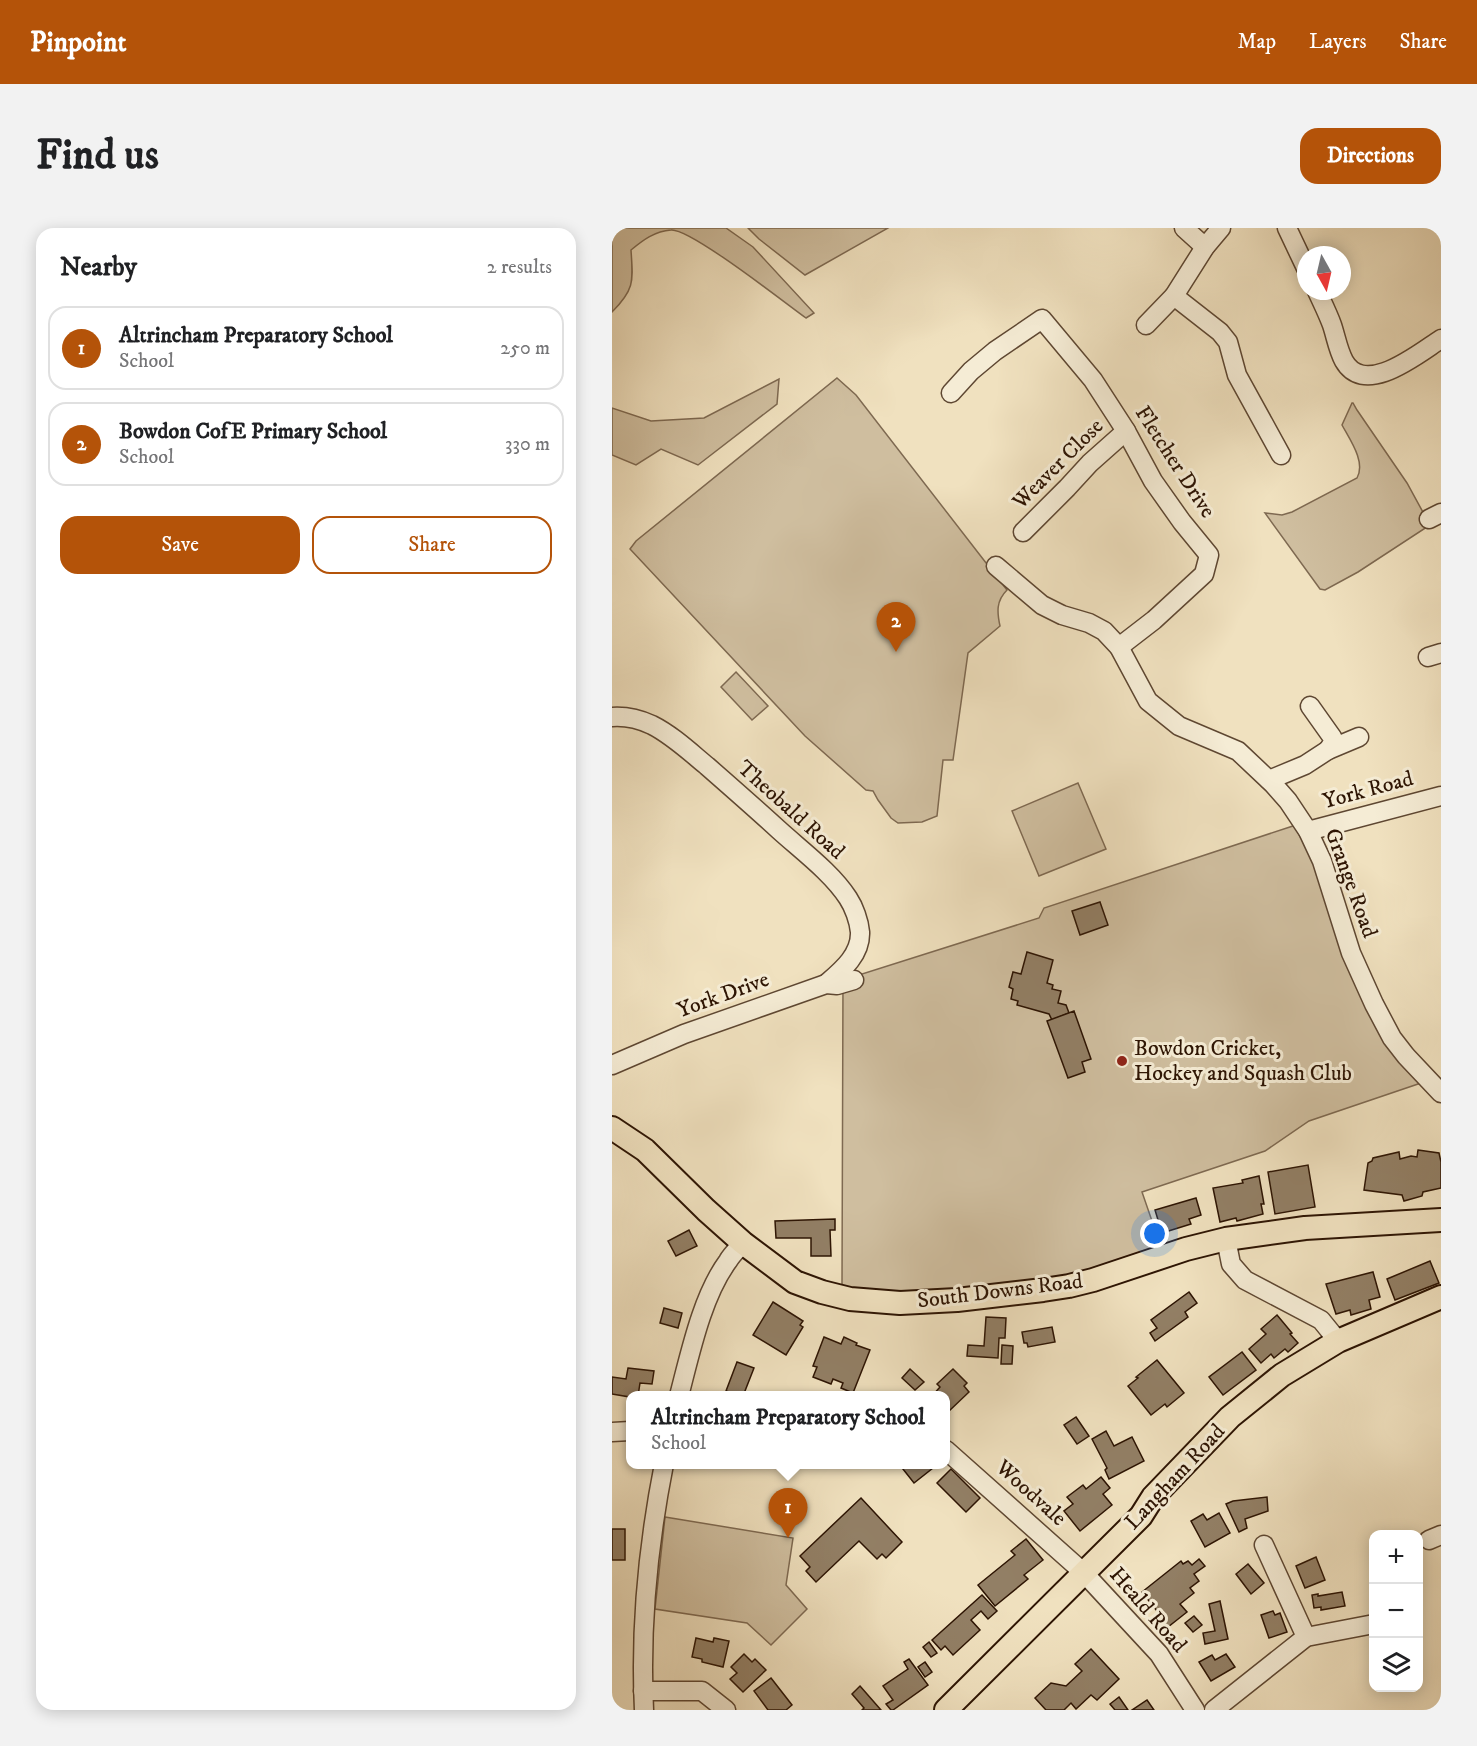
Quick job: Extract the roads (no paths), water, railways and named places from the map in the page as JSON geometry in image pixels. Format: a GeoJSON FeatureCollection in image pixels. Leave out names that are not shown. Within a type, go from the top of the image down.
{"type":"FeatureCollection","features":[{"type":"Feature","properties":{"kind":"main road","name":"South Downs Road"},"geometry":{"type":"LineString","coordinates":[[612,1128],[645,1150],[743,1243],[795,1282],[850,1299],[900,1303],[957,1300],[1070,1286],[1186,1249],[1226,1239],[1305,1228],[1441,1221]]}},
{"type":"Feature","properties":{"kind":"main road","name":"Langham Road"},"geometry":{"type":"LineString","coordinates":[[946,1710],[1141,1516],[1153,1497],[1230,1417],[1282,1375],[1338,1341],[1441,1297]]}},
{"type":"Feature","properties":{"kind":"street"},"geometry":{"type":"LineString","coordinates":[[1184,228],[1204,247]]}},
{"type":"Feature","properties":{"kind":"street"},"geometry":{"type":"LineString","coordinates":[[1146,325],[1174,296],[1204,247],[1221,228]]}},
{"type":"Feature","properties":{"kind":"street"},"geometry":{"type":"LineString","coordinates":[[1287,228],[1297,249]]}},
{"type":"Feature","properties":{"kind":"street"},"geometry":{"type":"LineString","coordinates":[[1174,296],[1220,332],[1228,342],[1237,375],[1281,454]]}},
{"type":"Feature","properties":{"kind":"street"},"geometry":{"type":"LineString","coordinates":[[1321,300],[1332,323],[1344,360],[1352,370],[1359,373],[1378,375],[1387,372],[1441,339]]}},
{"type":"Feature","properties":{"kind":"street","name":"Fletcher Drive"},"geometry":{"type":"LineString","coordinates":[[951,393],[971,371],[995,351],[1042,320],[1094,380],[1126,431],[1153,481],[1209,555],[1204,574],[1154,620],[1119,646]]}},
{"type":"Feature","properties":{"kind":"street","name":"Weaver Close"},"geometry":{"type":"LineString","coordinates":[[1023,532],[1090,463],[1126,431]]}},
{"type":"Feature","properties":{"kind":"street","name":"Grange Road"},"geometry":{"type":"LineString","coordinates":[[996,566],[1042,605],[1104,631],[1119,646],[1148,701],[1179,726],[1238,751],[1288,801],[1308,831],[1322,861],[1351,953],[1374,1004],[1392,1038],[1441,1093]]}},
{"type":"Feature","properties":{"kind":"street"},"geometry":{"type":"LineString","coordinates":[[1310,706],[1334,741],[1329,750]]}},
{"type":"Feature","properties":{"kind":"street","name":"Theobald Road"},"geometry":{"type":"LineString","coordinates":[[612,717],[622,716],[645,722],[682,746],[804,852],[848,898],[860,933],[858,942],[850,961],[826,984]]}},
{"type":"Feature","properties":{"kind":"street"},"geometry":{"type":"LineString","coordinates":[[1269,780],[1305,765],[1329,750],[1359,737]]}},
{"type":"Feature","properties":{"kind":"street","name":"York Road"},"geometry":{"type":"LineString","coordinates":[[1308,831],[1441,796]]}},
{"type":"Feature","properties":{"kind":"street","name":"York Drive"},"geometry":{"type":"LineString","coordinates":[[612,1065],[684,1034],[826,984],[837,985],[854,980]]}},
{"type":"Feature","properties":{"kind":"street"},"geometry":{"type":"LineString","coordinates":[[1226,1239],[1232,1264],[1245,1280],[1321,1320],[1338,1341]]}},
{"type":"Feature","properties":{"kind":"street"},"geometry":{"type":"LineString","coordinates":[[680,1391],[696,1332],[715,1282],[727,1261],[743,1243]]}},
{"type":"Feature","properties":{"kind":"street","name":"Woodvale"},"geometry":{"type":"LineString","coordinates":[[950,1454],[1083,1573]]}},
{"type":"Feature","properties":{"kind":"street"},"geometry":{"type":"LineString","coordinates":[[644,1710],[643,1636],[648,1567],[663,1469]]}},
{"type":"Feature","properties":{"kind":"street"},"geometry":{"type":"LineString","coordinates":[[1264,1545],[1306,1637]]}},
{"type":"Feature","properties":{"kind":"street","name":"Heald Road"},"geometry":{"type":"LineString","coordinates":[[1083,1573],[1159,1654],[1196,1710]]}},
{"type":"Feature","properties":{"kind":"street"},"geometry":{"type":"LineString","coordinates":[[1214,1710],[1306,1637],[1369,1625]]}},
{"type":"Feature","properties":{"kind":"street"},"geometry":{"type":"LineString","coordinates":[[643,1691],[702,1691],[726,1710]]}},
{"type":"Feature","properties":{"kind":"place","name":"Bowdon CofE Primary School"},"geometry":{"type":"Point","coordinates":[896,652]}},
{"type":"Feature","properties":{"kind":"place","name":"Bowdon Cricket, Hockey and Squash Club"},"geometry":{"type":"Point","coordinates":[1122,1061]}},
{"type":"Feature","properties":{"kind":"place","name":"Altrincham Preparatory School"},"geometry":{"type":"Point","coordinates":[788,1538]}}]}
